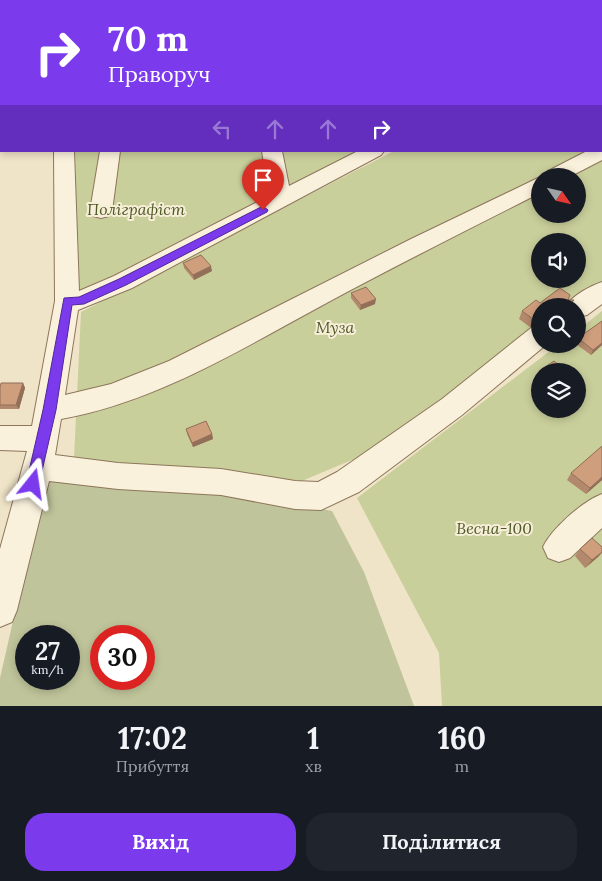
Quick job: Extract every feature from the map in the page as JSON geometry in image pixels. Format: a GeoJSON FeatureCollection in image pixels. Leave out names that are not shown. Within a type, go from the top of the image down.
{"type":"FeatureCollection","features":[{"type":"Feature","properties":{"kind":"street"},"geometry":{"type":"LineString","coordinates":[[0,610],[41,453],[50,410],[67,301],[64,152]]}},
{"type":"Feature","properties":{"kind":"street"},"geometry":{"type":"LineString","coordinates":[[102,211],[110,152]]}},
{"type":"Feature","properties":{"kind":"street"},"geometry":{"type":"LineString","coordinates":[[272,152],[281,200]]}},
{"type":"Feature","properties":{"kind":"street"},"geometry":{"type":"LineString","coordinates":[[67,301],[80,301],[122,282],[372,152]]}},
{"type":"Feature","properties":{"kind":"street"},"geometry":{"type":"LineString","coordinates":[[571,168],[602,152]]}},
{"type":"Feature","properties":{"kind":"street"},"geometry":{"type":"LineString","coordinates":[[50,410],[80,406],[192,362],[531,189]]}},
{"type":"Feature","properties":{"kind":"street"},"geometry":{"type":"LineString","coordinates":[[586,302],[602,291]]}},
{"type":"Feature","properties":{"kind":"street"},"geometry":{"type":"LineString","coordinates":[[0,438],[41,453],[118,476],[221,482],[296,495],[321,496],[348,482],[452,407],[531,342]]}},
{"type":"Feature","properties":{"kind":"street"},"geometry":{"type":"LineString","coordinates":[[559,547],[602,508]]}},
{"type":"Feature","properties":{"kind":"green space","name":"Поліграфіст"},"geometry":{"type":"Polygon","coordinates":[[[75,152],[371,152],[78,295],[75,152]]]}},
{"type":"Feature","properties":{"kind":"green space","name":"Муза"},"geometry":{"type":"Polygon","coordinates":[[[392,152],[602,152],[602,292],[586,304],[586,298],[531,298],[531,345],[402,439],[297,483],[74,458],[81,312],[392,152]]]}},
{"type":"Feature","properties":{"kind":"green space","name":"Весна-100"},"geometry":{"type":"Polygon","coordinates":[[[602,311],[602,706],[442,706],[439,653],[357,498],[531,365],[531,418],[586,418],[586,363],[534,363],[547,353],[586,353],[586,324],[602,311]]]}},
{"type":"Feature","properties":{"kind":"green space"},"geometry":{"type":"Polygon","coordinates":[[[46,477],[259,496],[332,511],[364,572],[414,706],[0,706],[0,678],[46,477]]]}},
{"type":"Feature","properties":{"kind":"building"},"geometry":{"type":"Polygon","coordinates":[[[201,255],[211,266],[193,275],[183,263],[201,255]]]}},
{"type":"Feature","properties":{"kind":"building"},"geometry":{"type":"Polygon","coordinates":[[[366,287],[376,299],[361,305],[351,293],[366,287]]]}},
{"type":"Feature","properties":{"kind":"building"},"geometry":{"type":"Polygon","coordinates":[[[560,288],[570,295],[569,298],[547,298],[560,288]]]}},
{"type":"Feature","properties":{"kind":"building"},"geometry":{"type":"Polygon","coordinates":[[[531,304],[531,318],[522,311],[531,304]]]}},
{"type":"Feature","properties":{"kind":"building"},"geometry":{"type":"Polygon","coordinates":[[[602,321],[602,343],[593,350],[586,344],[586,332],[602,321]]]}},
{"type":"Feature","properties":{"kind":"building"},"geometry":{"type":"Polygon","coordinates":[[[1,383],[23,383],[16,405],[0,405],[1,383]]]}},
{"type":"Feature","properties":{"kind":"building"},"geometry":{"type":"Polygon","coordinates":[[[206,421],[212,434],[192,443],[186,429],[206,421]]]}},
{"type":"Feature","properties":{"kind":"building"},"geometry":{"type":"Polygon","coordinates":[[[602,446],[602,477],[590,488],[571,473],[602,446]]]}},
{"type":"Feature","properties":{"kind":"building"},"geometry":{"type":"Polygon","coordinates":[[[592,538],[602,547],[602,552],[592,560],[580,549],[592,538]]]}},
{"type":"Feature","properties":{"kind":"route"},"geometry":{"type":"LineString","coordinates":[[33,484],[50,410],[67,301],[80,301],[122,282],[263,210]]}}]}
